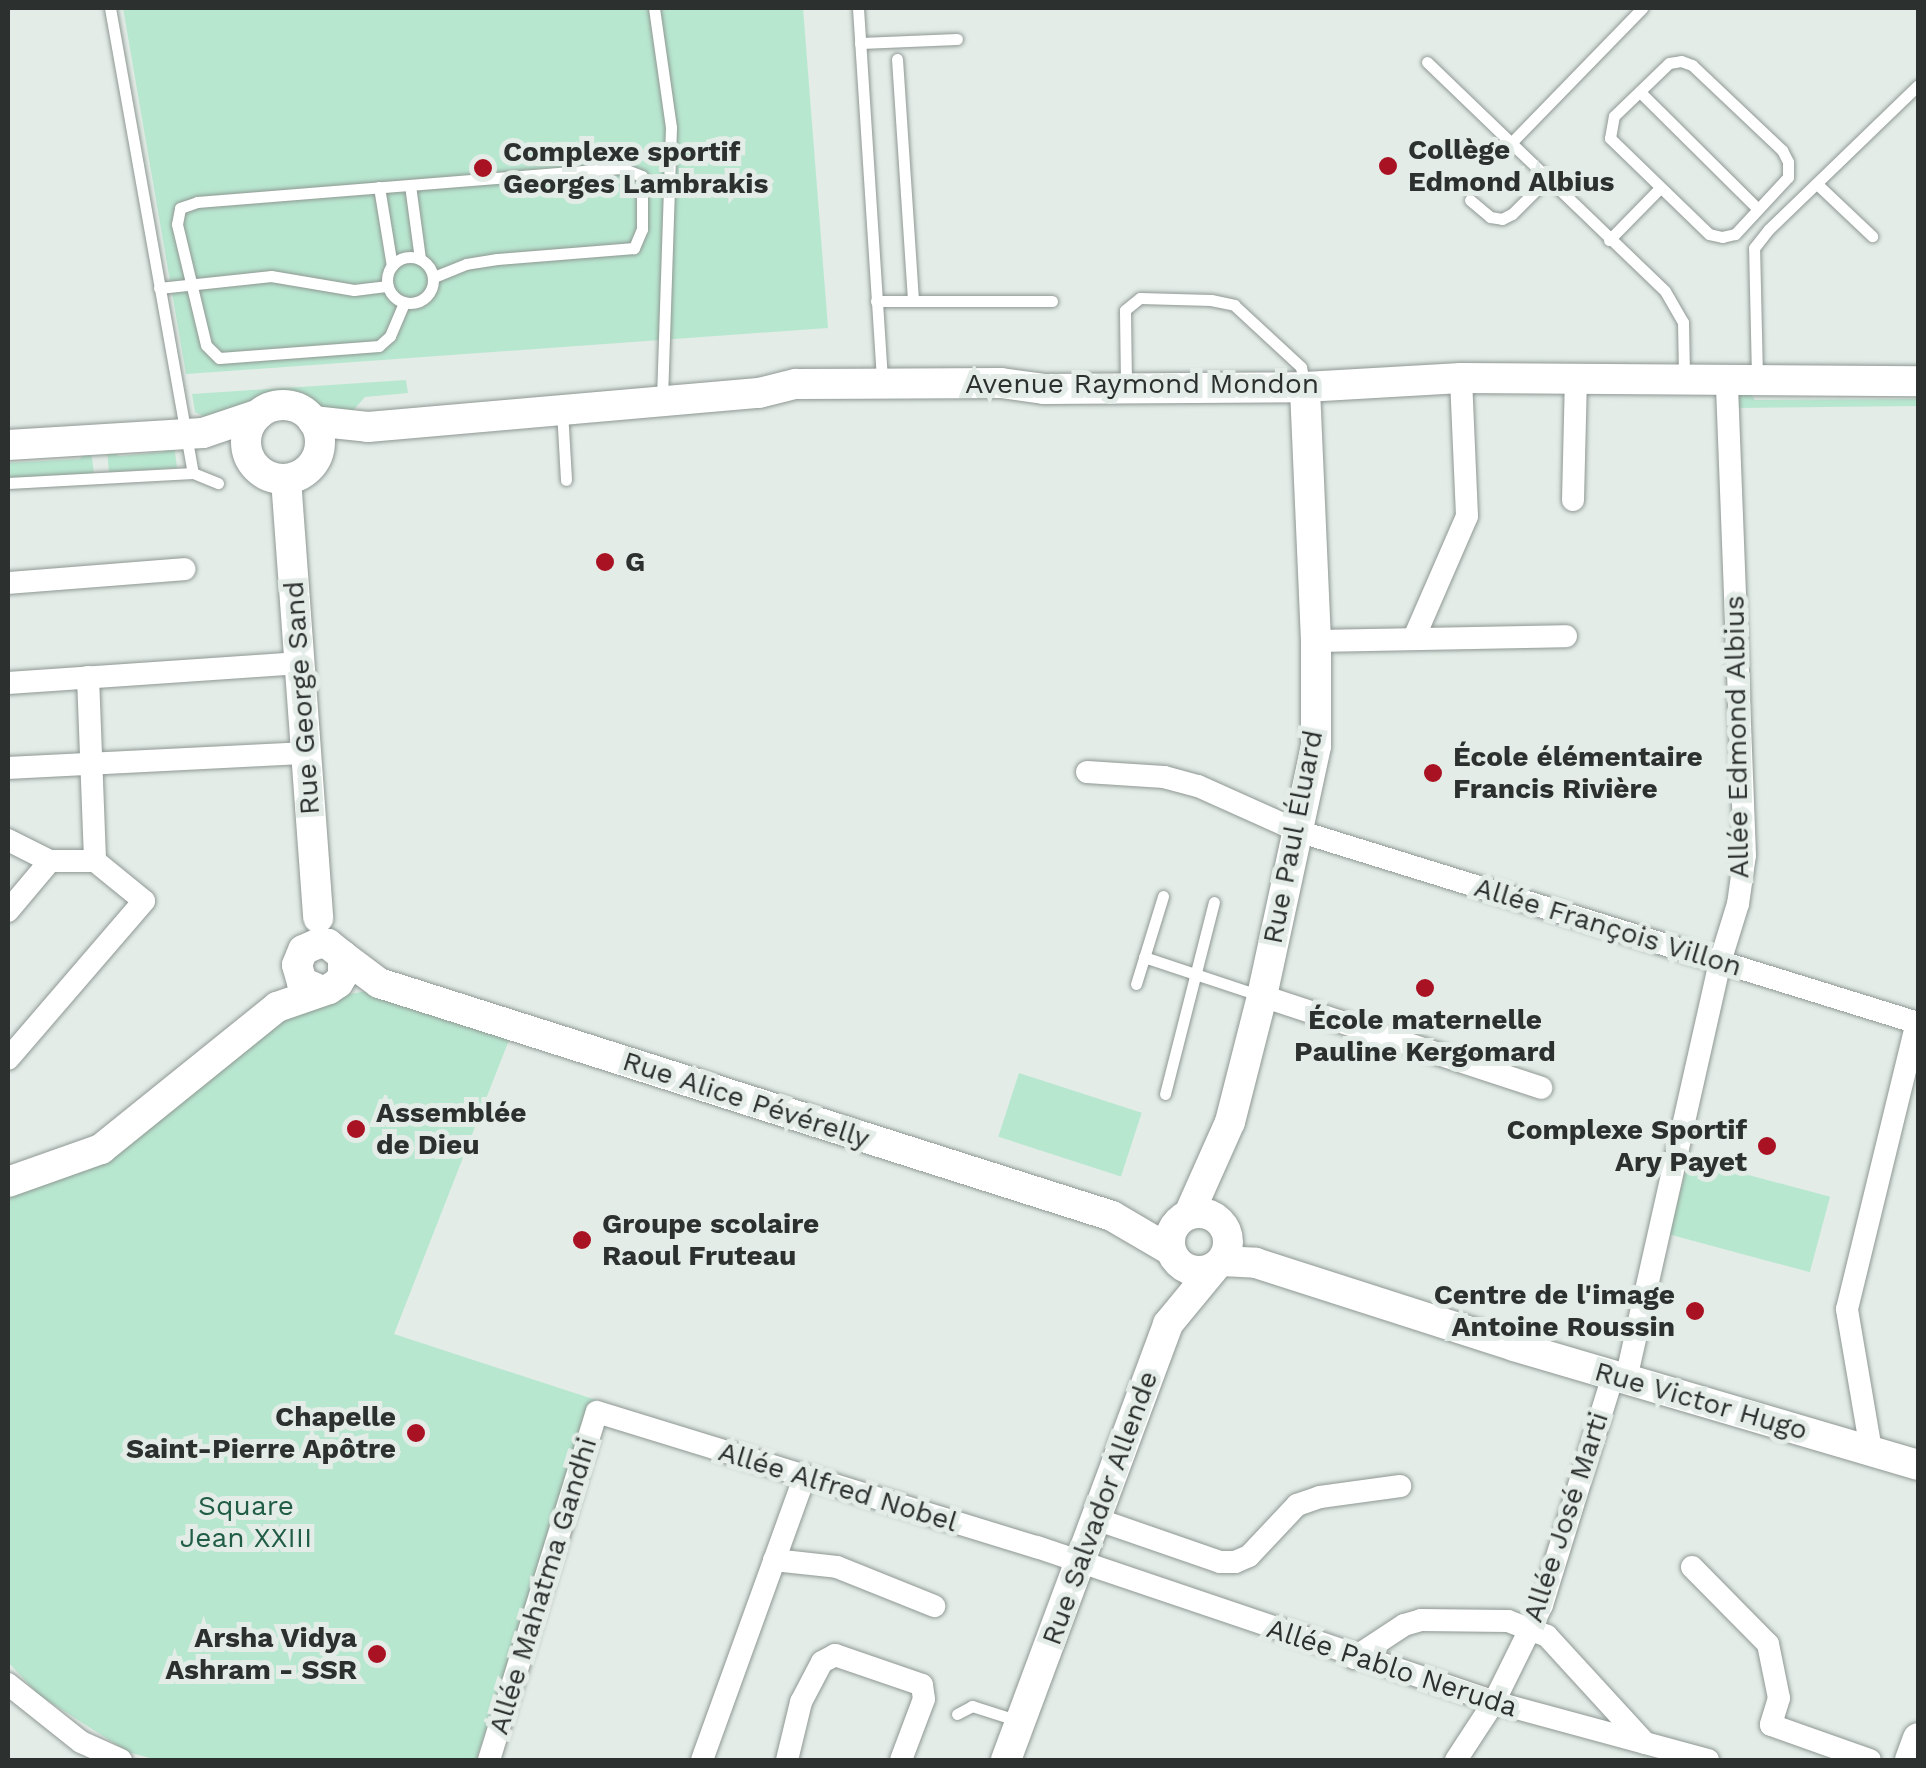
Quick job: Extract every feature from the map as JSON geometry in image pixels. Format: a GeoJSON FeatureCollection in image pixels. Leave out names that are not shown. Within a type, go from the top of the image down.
{"type":"FeatureCollection","features":[{"type":"Feature","properties":{"kind":"street","name":"Avenue Raymond Mondon"},"geometry":{"type":"LineString","coordinates":[[313,420],[368,427],[759,393],[796,384],[1126,388],[1305,387],[1461,378],[1918,381]]}},
{"type":"Feature","properties":{"kind":"street"},"geometry":{"type":"LineString","coordinates":[[1414,638],[1466,516],[1461,378]]}},
{"type":"Feature","properties":{"kind":"street"},"geometry":{"type":"LineString","coordinates":[[1573,500],[1576,378]]}},
{"type":"Feature","properties":{"kind":"street","name":"Allée Edmond Albius"},"geometry":{"type":"LineString","coordinates":[[1619,1377],[1720,962],[1738,904],[1745,854],[1742,382]]}},
{"type":"Feature","properties":{"kind":"street","name":"Rue Paul Éluard"},"geometry":{"type":"LineString","coordinates":[[1185,1216],[1230,1122],[1262,996],[1316,746],[1316,641],[1305,387]]}},
{"type":"Feature","properties":{"kind":"street"},"geometry":{"type":"LineString","coordinates":[[8,445],[195,434],[269,408],[293,407],[313,420],[318,453],[306,471],[286,479],[264,474],[236,445],[195,434]]}},
{"type":"Feature","properties":{"kind":"street"},"geometry":{"type":"LineString","coordinates":[[250,457],[247,435],[259,414]]}},
{"type":"Feature","properties":{"kind":"street","name":"Avenue Raymond Mondon"},"geometry":{"type":"LineString","coordinates":[[318,453],[368,427]]}},
{"type":"Feature","properties":{"kind":"street","name":"Rue George Sand"},"geometry":{"type":"LineString","coordinates":[[286,479],[318,918]]}},
{"type":"Feature","properties":{"kind":"street"},"geometry":{"type":"LineString","coordinates":[[8,584],[184,569]]}},
{"type":"Feature","properties":{"kind":"street"},"geometry":{"type":"LineString","coordinates":[[1316,641],[1566,636]]}},
{"type":"Feature","properties":{"kind":"street"},"geometry":{"type":"LineString","coordinates":[[8,683],[300,663]]}},
{"type":"Feature","properties":{"kind":"street"},"geometry":{"type":"LineString","coordinates":[[88,676],[95,861]]}},
{"type":"Feature","properties":{"kind":"street"},"geometry":{"type":"LineString","coordinates":[[8,768],[306,754]]}},
{"type":"Feature","properties":{"kind":"street","name":"Allée François Villon"},"geometry":{"type":"LineString","coordinates":[[1087,772],[1164,777],[1198,786],[1298,830],[1918,1023]]}},
{"type":"Feature","properties":{"kind":"street"},"geometry":{"type":"LineString","coordinates":[[8,840],[50,861],[95,861],[144,901],[8,1059]]}},
{"type":"Feature","properties":{"kind":"street"},"geometry":{"type":"LineString","coordinates":[[8,911],[50,861]]}},
{"type":"Feature","properties":{"kind":"street"},"geometry":{"type":"LineString","coordinates":[[277,1007],[307,934],[318,918],[331,932],[334,970]]}},
{"type":"Feature","properties":{"kind":"street"},"geometry":{"type":"LineString","coordinates":[[300,957],[319,942],[334,970]]}},
{"type":"Feature","properties":{"kind":"street"},"geometry":{"type":"LineString","coordinates":[[300,957],[302,982],[334,970]]}},
{"type":"Feature","properties":{"kind":"street"},"geometry":{"type":"LineString","coordinates":[[8,1182],[101,1149],[277,1007],[334,970]]}},
{"type":"Feature","properties":{"kind":"street","name":"Rue Alice Pévérelly"},"geometry":{"type":"LineString","coordinates":[[334,970],[1112,1216],[1172,1254]]}},
{"type":"Feature","properties":{"kind":"street"},"geometry":{"type":"LineString","coordinates":[[1262,996],[1541,1088]]}},
{"type":"Feature","properties":{"kind":"street"},"geometry":{"type":"LineString","coordinates":[[1871,1450],[1846,1309],[1918,1023]]}},
{"type":"Feature","properties":{"kind":"street"},"geometry":{"type":"LineString","coordinates":[[1168,1324],[1171,1232],[1185,1216],[1206,1214],[1222,1224],[1229,1243],[1218,1264],[1197,1272],[1172,1254]]}},
{"type":"Feature","properties":{"kind":"street","name":"Rue Alice Pévérelly"},"geometry":{"type":"LineString","coordinates":[[1112,1216],[1185,1216]]}},
{"type":"Feature","properties":{"kind":"street","name":"Rue Victor Hugo"},"geometry":{"type":"LineString","coordinates":[[1218,1264],[1256,1262],[1619,1377],[1918,1465]]}},
{"type":"Feature","properties":{"kind":"street","name":"Rue Salvador Allende"},"geometry":{"type":"LineString","coordinates":[[1006,1760],[1168,1324],[1218,1264]]}},
{"type":"Feature","properties":{"kind":"street","name":"Allée José Marti"},"geometry":{"type":"LineString","coordinates":[[1456,1760],[1494,1702],[1542,1605],[1619,1377]]}},
{"type":"Feature","properties":{"kind":"street","name":"Allée Alfred Nobel"},"geometry":{"type":"LineString","coordinates":[[597,1412],[1079,1564]]}},
{"type":"Feature","properties":{"kind":"street","name":"Allée Mahatma Gandhi"},"geometry":{"type":"LineString","coordinates":[[489,1760],[597,1412]]}},
{"type":"Feature","properties":{"kind":"street"},"geometry":{"type":"LineString","coordinates":[[702,1760],[805,1476]]}},
{"type":"Feature","properties":{"kind":"street"},"geometry":{"type":"LineString","coordinates":[[1096,1519],[1220,1562],[1235,1562],[1249,1556],[1297,1505],[1320,1497],[1400,1486]]}},
{"type":"Feature","properties":{"kind":"street"},"geometry":{"type":"LineString","coordinates":[[774,1560],[837,1567],[934,1606]]}},
{"type":"Feature","properties":{"kind":"street","name":"Allée Pablo Neruda"},"geometry":{"type":"LineString","coordinates":[[1079,1564],[1494,1702],[1708,1760]]}},
{"type":"Feature","properties":{"kind":"street"},"geometry":{"type":"LineString","coordinates":[[1692,1567],[1768,1644],[1779,1698],[1771,1725],[1870,1760]]}},
{"type":"Feature","properties":{"kind":"street"},"geometry":{"type":"LineString","coordinates":[[1354,1658],[1404,1626],[1421,1620],[1492,1620],[1530,1628],[1547,1636],[1646,1744]]}},
{"type":"Feature","properties":{"kind":"street"},"geometry":{"type":"LineString","coordinates":[[787,1760],[801,1702],[822,1662],[835,1655],[853,1658],[922,1685],[924,1699],[900,1760]]}},
{"type":"Feature","properties":{"kind":"street"},"geometry":{"type":"LineString","coordinates":[[8,1684],[81,1742],[121,1760]]}},
{"type":"Feature","properties":{"kind":"street"},"geometry":{"type":"LineString","coordinates":[[1910,1760],[1918,1738]]}},
{"type":"Feature","properties":{"kind":"lane"},"geometry":{"type":"LineString","coordinates":[[110,8],[160,288],[195,434],[193,473]]}},
{"type":"Feature","properties":{"kind":"lane"},"geometry":{"type":"LineString","coordinates":[[654,8],[671,128],[662,402]]}},
{"type":"Feature","properties":{"kind":"lane"},"geometry":{"type":"LineString","coordinates":[[858,8],[882,383]]}},
{"type":"Feature","properties":{"kind":"lane"},"geometry":{"type":"LineString","coordinates":[[1509,145],[1642,8]]}},
{"type":"Feature","properties":{"kind":"lane"},"geometry":{"type":"LineString","coordinates":[[860,43],[956,39]]}},
{"type":"Feature","properties":{"kind":"lane"},"geometry":{"type":"LineString","coordinates":[[897,59],[913,299]]}},
{"type":"Feature","properties":{"kind":"lane"},"geometry":{"type":"LineString","coordinates":[[1426,62],[1666,291],[1683,322],[1684,382]]}},
{"type":"Feature","properties":{"kind":"lane"},"geometry":{"type":"LineString","coordinates":[[1669,63],[1692,65],[1782,150],[1788,178],[1735,234],[1722,238],[1709,234],[1610,138],[1614,116],[1640,92],[1669,63]]}},
{"type":"Feature","properties":{"kind":"lane"},"geometry":{"type":"LineString","coordinates":[[1742,382],[1754,248],[1918,85]]}},
{"type":"Feature","properties":{"kind":"lane"},"geometry":{"type":"LineString","coordinates":[[1640,92],[1758,209]]}},
{"type":"Feature","properties":{"kind":"lane"},"geometry":{"type":"LineString","coordinates":[[404,303],[390,336],[379,346],[227,359],[210,352],[177,224],[180,208],[186,203],[620,168],[638,171],[645,184],[642,229],[634,248],[498,259],[433,277]]}},
{"type":"Feature","properties":{"kind":"lane"},"geometry":{"type":"LineString","coordinates":[[1470,200],[1490,217],[1502,219],[1546,180]]}},
{"type":"Feature","properties":{"kind":"lane"},"geometry":{"type":"LineString","coordinates":[[1817,184],[1872,236]]}},
{"type":"Feature","properties":{"kind":"lane"},"geometry":{"type":"LineString","coordinates":[[410,185],[420,259],[433,277]]}},
{"type":"Feature","properties":{"kind":"lane"},"geometry":{"type":"LineString","coordinates":[[379,188],[392,266],[388,286]]}},
{"type":"Feature","properties":{"kind":"lane"},"geometry":{"type":"LineString","coordinates":[[1609,240],[1660,188]]}},
{"type":"Feature","properties":{"kind":"lane"},"geometry":{"type":"LineString","coordinates":[[392,266],[404,258],[420,259]]}},
{"type":"Feature","properties":{"kind":"lane"},"geometry":{"type":"LineString","coordinates":[[160,288],[270,276],[354,290],[388,286]]}},
{"type":"Feature","properties":{"kind":"lane"},"geometry":{"type":"LineString","coordinates":[[404,303],[426,298],[433,277]]}},
{"type":"Feature","properties":{"kind":"lane"},"geometry":{"type":"LineString","coordinates":[[388,286],[404,303]]}},
{"type":"Feature","properties":{"kind":"lane"},"geometry":{"type":"LineString","coordinates":[[1126,388],[1125,310],[1140,298],[1211,300],[1234,305],[1301,367],[1305,387]]}},
{"type":"Feature","properties":{"kind":"lane"},"geometry":{"type":"LineString","coordinates":[[876,301],[1052,301]]}},
{"type":"Feature","properties":{"kind":"lane"},"geometry":{"type":"LineString","coordinates":[[562,410],[566,480]]}},
{"type":"Feature","properties":{"kind":"lane"},"geometry":{"type":"LineString","coordinates":[[8,483],[193,473],[218,483]]}},
{"type":"Feature","properties":{"kind":"lane"},"geometry":{"type":"LineString","coordinates":[[1136,984],[1163,896]]}},
{"type":"Feature","properties":{"kind":"lane"},"geometry":{"type":"LineString","coordinates":[[1165,1094],[1214,902]]}},
{"type":"Feature","properties":{"kind":"lane"},"geometry":{"type":"LineString","coordinates":[[1144,957],[1262,996]]}},
{"type":"Feature","properties":{"kind":"lane"},"geometry":{"type":"LineString","coordinates":[[957,1714],[972,1706],[1020,1721]]}},
{"type":"Feature","properties":{"kind":"green space","name":"Complexe sportif Georges Lambrakis"},"geometry":{"type":"Polygon","coordinates":[[[123,8],[803,8],[828,328],[186,374],[123,8]]]}},
{"type":"Feature","properties":{"kind":"green space"},"geometry":{"type":"Polygon","coordinates":[[[406,380],[408,393],[365,397],[349,415],[275,399],[211,420],[195,412],[192,394],[406,380]]]}},
{"type":"Feature","properties":{"kind":"green space"},"geometry":{"type":"Polygon","coordinates":[[[1736,393],[1750,393],[1755,400],[1918,399],[1918,406],[1736,408],[1736,393]]]}},
{"type":"Feature","properties":{"kind":"green space"},"geometry":{"type":"Polygon","coordinates":[[[174,444],[177,468],[109,472],[107,450],[120,456],[163,452],[174,444]]]}},
{"type":"Feature","properties":{"kind":"green space"},"geometry":{"type":"Polygon","coordinates":[[[91,451],[94,474],[8,479],[8,463],[80,459],[91,451]]]}},
{"type":"Feature","properties":{"kind":"green space","name":"Square Jean XXIII"},"geometry":{"type":"Polygon","coordinates":[[[368,991],[509,1040],[394,1334],[596,1400],[476,1760],[157,1760],[128,1752],[39,1695],[8,1662],[8,1194],[307,1001],[368,991]]]}},
{"type":"Feature","properties":{"kind":"green space"},"geometry":{"type":"Polygon","coordinates":[[[1019,1073],[1142,1113],[1121,1177],[998,1137],[1019,1073]]]}},
{"type":"Feature","properties":{"kind":"green space"},"geometry":{"type":"Polygon","coordinates":[[[1689,1159],[1830,1197],[1810,1272],[1669,1234],[1689,1159]]]}},
{"type":"Feature","properties":{"kind":"place","name":"Collège Edmond Albius"},"geometry":{"type":"Point","coordinates":[1388,166]}},
{"type":"Feature","properties":{"kind":"place","name":"Complexe sportif Georges Lambrakis"},"geometry":{"type":"Point","coordinates":[483,168]}},
{"type":"Feature","properties":{"kind":"place","name":"G"},"geometry":{"type":"Point","coordinates":[605,562]}},
{"type":"Feature","properties":{"kind":"place","name":"École élémentaire Francis Rivière"},"geometry":{"type":"Point","coordinates":[1433,773]}},
{"type":"Feature","properties":{"kind":"place","name":"École maternelle Pauline Kergomard"},"geometry":{"type":"Point","coordinates":[1425,988]}},
{"type":"Feature","properties":{"kind":"place","name":"Assemblée de Dieu"},"geometry":{"type":"Point","coordinates":[356,1129]}},
{"type":"Feature","properties":{"kind":"place","name":"Complexe Sportif Ary Payet"},"geometry":{"type":"Point","coordinates":[1767,1146]}},
{"type":"Feature","properties":{"kind":"place","name":"Groupe scolaire Raoul Fruteau"},"geometry":{"type":"Point","coordinates":[582,1240]}},
{"type":"Feature","properties":{"kind":"place","name":"Centre de l'image Antoine Roussin"},"geometry":{"type":"Point","coordinates":[1695,1311]}},
{"type":"Feature","properties":{"kind":"place","name":"Chapelle Saint-Pierre Apôtre"},"geometry":{"type":"Point","coordinates":[416,1433]}},
{"type":"Feature","properties":{"kind":"place","name":"Arsha Vidya Ashram - SSR"},"geometry":{"type":"Point","coordinates":[377,1654]}}]}
